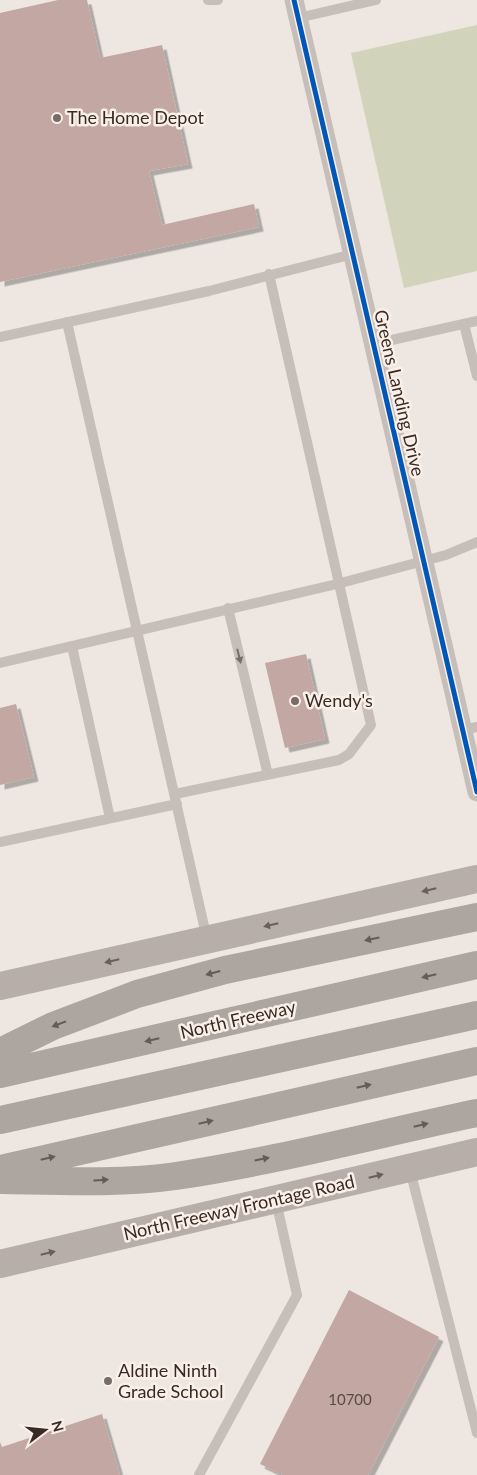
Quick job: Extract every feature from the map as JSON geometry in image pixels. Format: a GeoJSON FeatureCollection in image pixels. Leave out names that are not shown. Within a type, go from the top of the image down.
{"type":"FeatureCollection","features":[{"type":"Feature","properties":{"kind":"highway"},"geometry":{"type":"LineString","coordinates":[[0,1052],[53,1026],[137,994],[225,970],[477,917]]}},
{"type":"Feature","properties":{"kind":"highway","name":"North Freeway"},"geometry":{"type":"LineString","coordinates":[[0,1074],[477,966]]}},
{"type":"Feature","properties":{"kind":"highway"},"geometry":{"type":"LineString","coordinates":[[0,1120],[477,1015]]}},
{"type":"Feature","properties":{"kind":"highway"},"geometry":{"type":"LineString","coordinates":[[0,1169],[477,1061]]}},
{"type":"Feature","properties":{"kind":"highway"},"geometry":{"type":"LineString","coordinates":[[0,1180],[84,1181],[175,1176],[293,1153],[470,1114]]}},
{"type":"Feature","properties":{"kind":"main road"},"geometry":{"type":"LineString","coordinates":[[0,986],[477,879]]}},
{"type":"Feature","properties":{"kind":"main road","name":"North Freeway Frontage Road"},"geometry":{"type":"LineString","coordinates":[[0,1264],[477,1152]]}},
{"type":"Feature","properties":{"kind":"street","name":"Greens Landing Drive"},"geometry":{"type":"LineString","coordinates":[[296,9],[424,560],[470,729],[477,792]]}},
{"type":"Feature","properties":{"kind":"lane"},"geometry":{"type":"LineString","coordinates":[[208,0],[218,0]]}},
{"type":"Feature","properties":{"kind":"lane"},"geometry":{"type":"LineString","coordinates":[[296,9],[376,0]]}},
{"type":"Feature","properties":{"kind":"lane"},"geometry":{"type":"LineString","coordinates":[[0,337],[209,291],[353,254]]}},
{"type":"Feature","properties":{"kind":"lane"},"geometry":{"type":"LineString","coordinates":[[0,842],[110,818],[268,775],[338,760],[349,754],[371,725],[337,584],[270,274]]}},
{"type":"Feature","properties":{"kind":"lane"},"geometry":{"type":"LineString","coordinates":[[374,344],[477,321]]}},
{"type":"Feature","properties":{"kind":"lane"},"geometry":{"type":"LineString","coordinates":[[67,322],[207,940]]}},
{"type":"Feature","properties":{"kind":"lane"},"geometry":{"type":"LineString","coordinates":[[464,324],[477,376]]}},
{"type":"Feature","properties":{"kind":"lane"},"geometry":{"type":"LineString","coordinates":[[0,663],[228,608],[337,584],[424,560],[477,542]]}},
{"type":"Feature","properties":{"kind":"lane"},"geometry":{"type":"LineString","coordinates":[[228,608],[268,775]]}},
{"type":"Feature","properties":{"kind":"lane"},"geometry":{"type":"LineString","coordinates":[[72,646],[110,818]]}},
{"type":"Feature","properties":{"kind":"lane"},"geometry":{"type":"LineString","coordinates":[[410,1168],[477,1433]]}},
{"type":"Feature","properties":{"kind":"lane"},"geometry":{"type":"LineString","coordinates":[[199,1475],[297,1295],[275,1200]]}},
{"type":"Feature","properties":{"kind":"green space"},"geometry":{"type":"Polygon","coordinates":[[[477,25],[477,271],[404,288],[351,53],[477,25]]]}},
{"type":"Feature","properties":{"kind":"building","name":"The Home Depot"},"geometry":{"type":"Polygon","coordinates":[[[58,0],[87,0],[100,58],[162,45],[188,164],[149,171],[162,225],[254,204],[259,227],[0,282],[0,13],[58,0]]]}},
{"type":"Feature","properties":{"kind":"building","name":"Wendy's"},"geometry":{"type":"Polygon","coordinates":[[[306,654],[325,739],[285,748],[265,663],[306,654]]]}},
{"type":"Feature","properties":{"kind":"building"},"geometry":{"type":"Polygon","coordinates":[[[16,704],[34,777],[0,785],[0,708],[16,704]]]}},
{"type":"Feature","properties":{"kind":"building"},"geometry":{"type":"Polygon","coordinates":[[[349,1290],[439,1337],[368,1475],[283,1475],[260,1464],[349,1290]]]}},
{"type":"Feature","properties":{"kind":"building"},"geometry":{"type":"Polygon","coordinates":[[[102,1414],[120,1475],[0,1475],[0,1442],[2,1447],[102,1414]]]}},
{"type":"Feature","properties":{"kind":"cycle path"},"geometry":{"type":"LineString","coordinates":[[294,0],[477,792]]}},
{"type":"Feature","properties":{"kind":"place","name":"The Home Depot"},"geometry":{"type":"Point","coordinates":[57,118]}},
{"type":"Feature","properties":{"kind":"place","name":"Wendy's"},"geometry":{"type":"Point","coordinates":[295,701]}},
{"type":"Feature","properties":{"kind":"place","name":"Aldine Ninth Grade School"},"geometry":{"type":"Point","coordinates":[108,1381]}}]}
